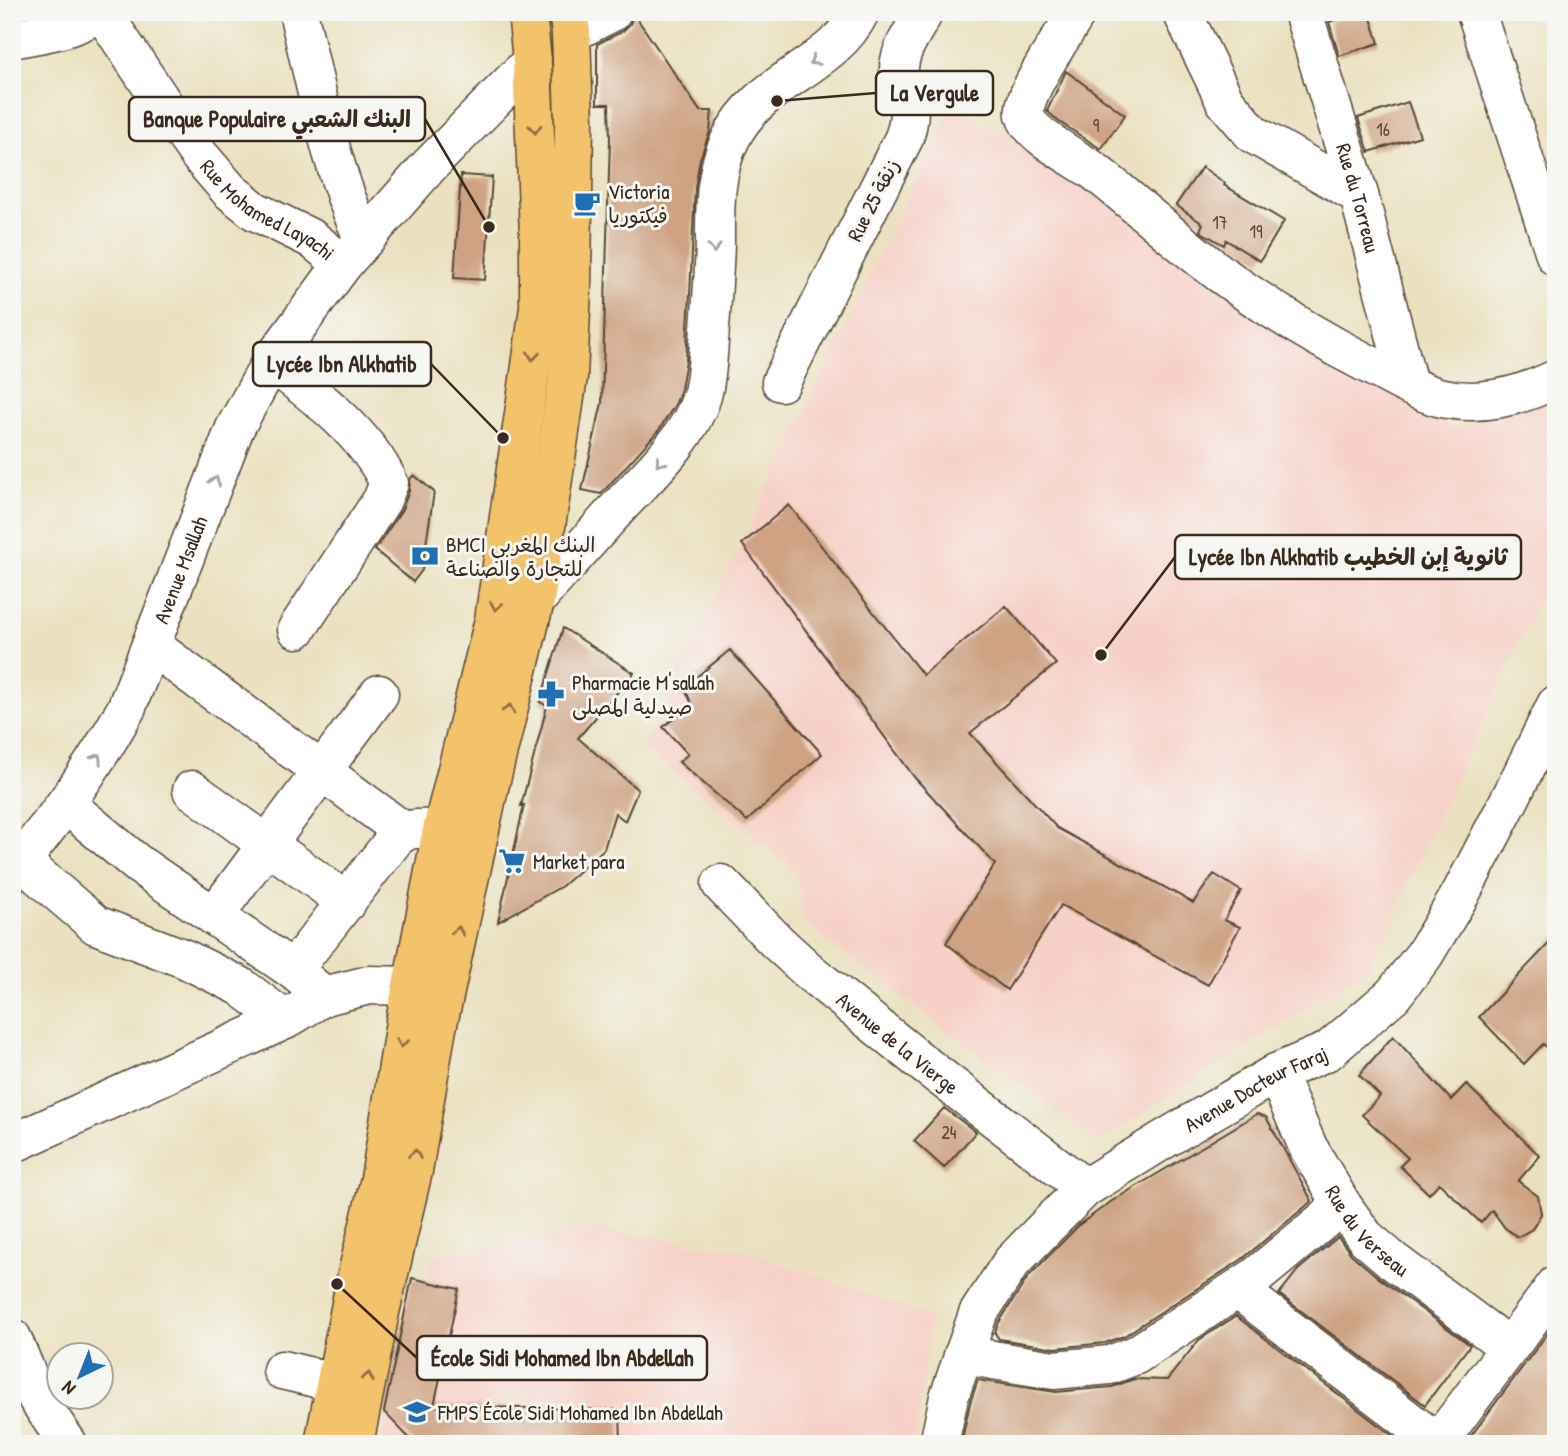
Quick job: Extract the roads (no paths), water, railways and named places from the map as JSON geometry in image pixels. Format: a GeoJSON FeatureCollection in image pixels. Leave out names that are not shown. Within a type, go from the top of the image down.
{"type":"FeatureCollection","features":[{"type":"Feature","properties":{"kind":"main road"},"geometry":{"type":"LineString","coordinates":[[324,1444],[355,1283],[380,1179],[412,986],[442,830],[494,620],[539,307],[532,61],[527,12]]}},
{"type":"Feature","properties":{"kind":"main road"},"geometry":{"type":"LineString","coordinates":[[354,1444],[380,1312],[413,1171],[439,1019],[489,788],[535,600],[568,377],[573,260],[574,121],[569,22]]}},
{"type":"Feature","properties":{"kind":"street"},"geometry":{"type":"LineString","coordinates":[[12,39],[68,27],[88,20],[100,12]]}},
{"type":"Feature","properties":{"kind":"street","name":"Rue Mohamed Layachi"},"geometry":{"type":"LineString","coordinates":[[100,12],[199,155],[230,191],[256,211],[312,239],[353,252]]}},
{"type":"Feature","properties":{"kind":"street"},"geometry":{"type":"LineString","coordinates":[[298,12],[323,122],[342,188],[353,252]]}},
{"type":"Feature","properties":{"kind":"street"},"geometry":{"type":"LineString","coordinates":[[569,22],[612,12]]}},
{"type":"Feature","properties":{"kind":"street"},"geometry":{"type":"LineString","coordinates":[[535,600],[670,451],[698,406],[708,363],[714,285],[716,188],[724,153],[736,128],[767,93],[835,45],[860,12]]}},
{"type":"Feature","properties":{"kind":"street","name":"Rue 25 زنقة"},"geometry":{"type":"LineString","coordinates":[[781,382],[904,138],[909,115],[908,101],[898,69],[908,42],[924,12]]}},
{"type":"Feature","properties":{"kind":"street"},"geometry":{"type":"LineString","coordinates":[[1077,12],[1029,93],[1024,108],[1028,121],[1203,260],[1299,327],[1437,397],[1472,401],[1524,394],[1556,379]]}},
{"type":"Feature","properties":{"kind":"street"},"geometry":{"type":"LineString","coordinates":[[1182,12],[1225,101],[1253,134],[1359,195]]}},
{"type":"Feature","properties":{"kind":"street","name":"Rue du Torreau"},"geometry":{"type":"LineString","coordinates":[[1303,12],[1359,195],[1408,384]]}},
{"type":"Feature","properties":{"kind":"street"},"geometry":{"type":"LineString","coordinates":[[1476,12],[1556,257]]}},
{"type":"Feature","properties":{"kind":"street","name":"Avenue Msallah"},"geometry":{"type":"LineString","coordinates":[[17,866],[66,804],[108,741],[125,709],[152,646],[235,428],[271,362],[353,252],[428,167],[532,61]]}},
{"type":"Feature","properties":{"kind":"street"},"geometry":{"type":"LineString","coordinates":[[271,362],[332,411],[382,468],[389,483],[383,500],[298,629]]}},
{"type":"Feature","properties":{"kind":"street"},"geometry":{"type":"LineString","coordinates":[[152,646],[403,831]]}},
{"type":"Feature","properties":{"kind":"street"},"geometry":{"type":"LineString","coordinates":[[214,916],[379,694]]}},
{"type":"Feature","properties":{"kind":"street","name":"Avenue Docteur Faraj"},"geometry":{"type":"LineString","coordinates":[[939,1444],[949,1397],[978,1314],[1011,1263],[1086,1188],[1276,1073],[1328,1051],[1393,995],[1417,965],[1460,895],[1551,726]]}},
{"type":"Feature","properties":{"kind":"street"},"geometry":{"type":"LineString","coordinates":[[192,790],[347,902]]}},
{"type":"Feature","properties":{"kind":"street"},"geometry":{"type":"LineString","coordinates":[[66,804],[138,864],[293,971],[324,996]]}},
{"type":"Feature","properties":{"kind":"street"},"geometry":{"type":"LineString","coordinates":[[293,971],[403,831],[414,828],[442,830]]}},
{"type":"Feature","properties":{"kind":"street"},"geometry":{"type":"LineString","coordinates":[[17,866],[96,925],[185,959],[240,986],[285,1020]]}},
{"type":"Feature","properties":{"kind":"street","name":"Avenue de la Vierge"},"geometry":{"type":"LineString","coordinates":[[721,884],[812,974],[925,1065],[1086,1188]]}},
{"type":"Feature","properties":{"kind":"street"},"geometry":{"type":"LineString","coordinates":[[12,1144],[285,1020],[324,996],[369,985],[412,986]]}},
{"type":"Feature","properties":{"kind":"street","name":"Rue du Verseau"},"geometry":{"type":"LineString","coordinates":[[1276,1073],[1308,1147],[1342,1205],[1365,1237],[1509,1347]]}},
{"type":"Feature","properties":{"kind":"street"},"geometry":{"type":"LineString","coordinates":[[962,1355],[1054,1370],[1110,1365],[1136,1355],[1237,1289],[1278,1259],[1342,1205]]}},
{"type":"Feature","properties":{"kind":"street"},"geometry":{"type":"LineString","coordinates":[[1237,1289],[1438,1443],[1556,1285]]}},
{"type":"Feature","properties":{"kind":"street"},"geometry":{"type":"LineString","coordinates":[[12,1338],[37,1398],[68,1444]]}},
{"type":"Feature","properties":{"kind":"street"},"geometry":{"type":"LineString","coordinates":[[282,1370],[337,1383]]}},
{"type":"Feature","properties":{"kind":"place","name":"La Vergule"},"geometry":{"type":"Point","coordinates":[777,101]}},
{"type":"Feature","properties":{"kind":"place","name":"Victoria فيكتوريا"},"geometry":{"type":"Point","coordinates":[587,203]}},
{"type":"Feature","properties":{"kind":"place","name":"Banque Populaire البنك الشعبي"},"geometry":{"type":"Point","coordinates":[489,227]}},
{"type":"Feature","properties":{"kind":"place","name":"Lycée Ibn Alkhatib"},"geometry":{"type":"Point","coordinates":[503,438]}},
{"type":"Feature","properties":{"kind":"place","name":"BMCI البنك المغربي للتجارة والصناعة"},"geometry":{"type":"Point","coordinates":[425,556]}},
{"type":"Feature","properties":{"kind":"place","name":"Lycée Ibn Alkhatib ثانوية إبن الخطيب"},"geometry":{"type":"Point","coordinates":[1101,655]}},
{"type":"Feature","properties":{"kind":"place","name":"Pharmacie M'sallah صيدلية المصلى"},"geometry":{"type":"Point","coordinates":[551,694]}},
{"type":"Feature","properties":{"kind":"place","name":"Market para"},"geometry":{"type":"Point","coordinates":[512,861]}},
{"type":"Feature","properties":{"kind":"place","name":"École Sidi Mohamed Ibn Abdellah"},"geometry":{"type":"Point","coordinates":[337,1284]}},
{"type":"Feature","properties":{"kind":"place","name":"FMPS École Sidi Mohamed Ibn Abdellah"},"geometry":{"type":"Point","coordinates":[417,1412]}}]}
